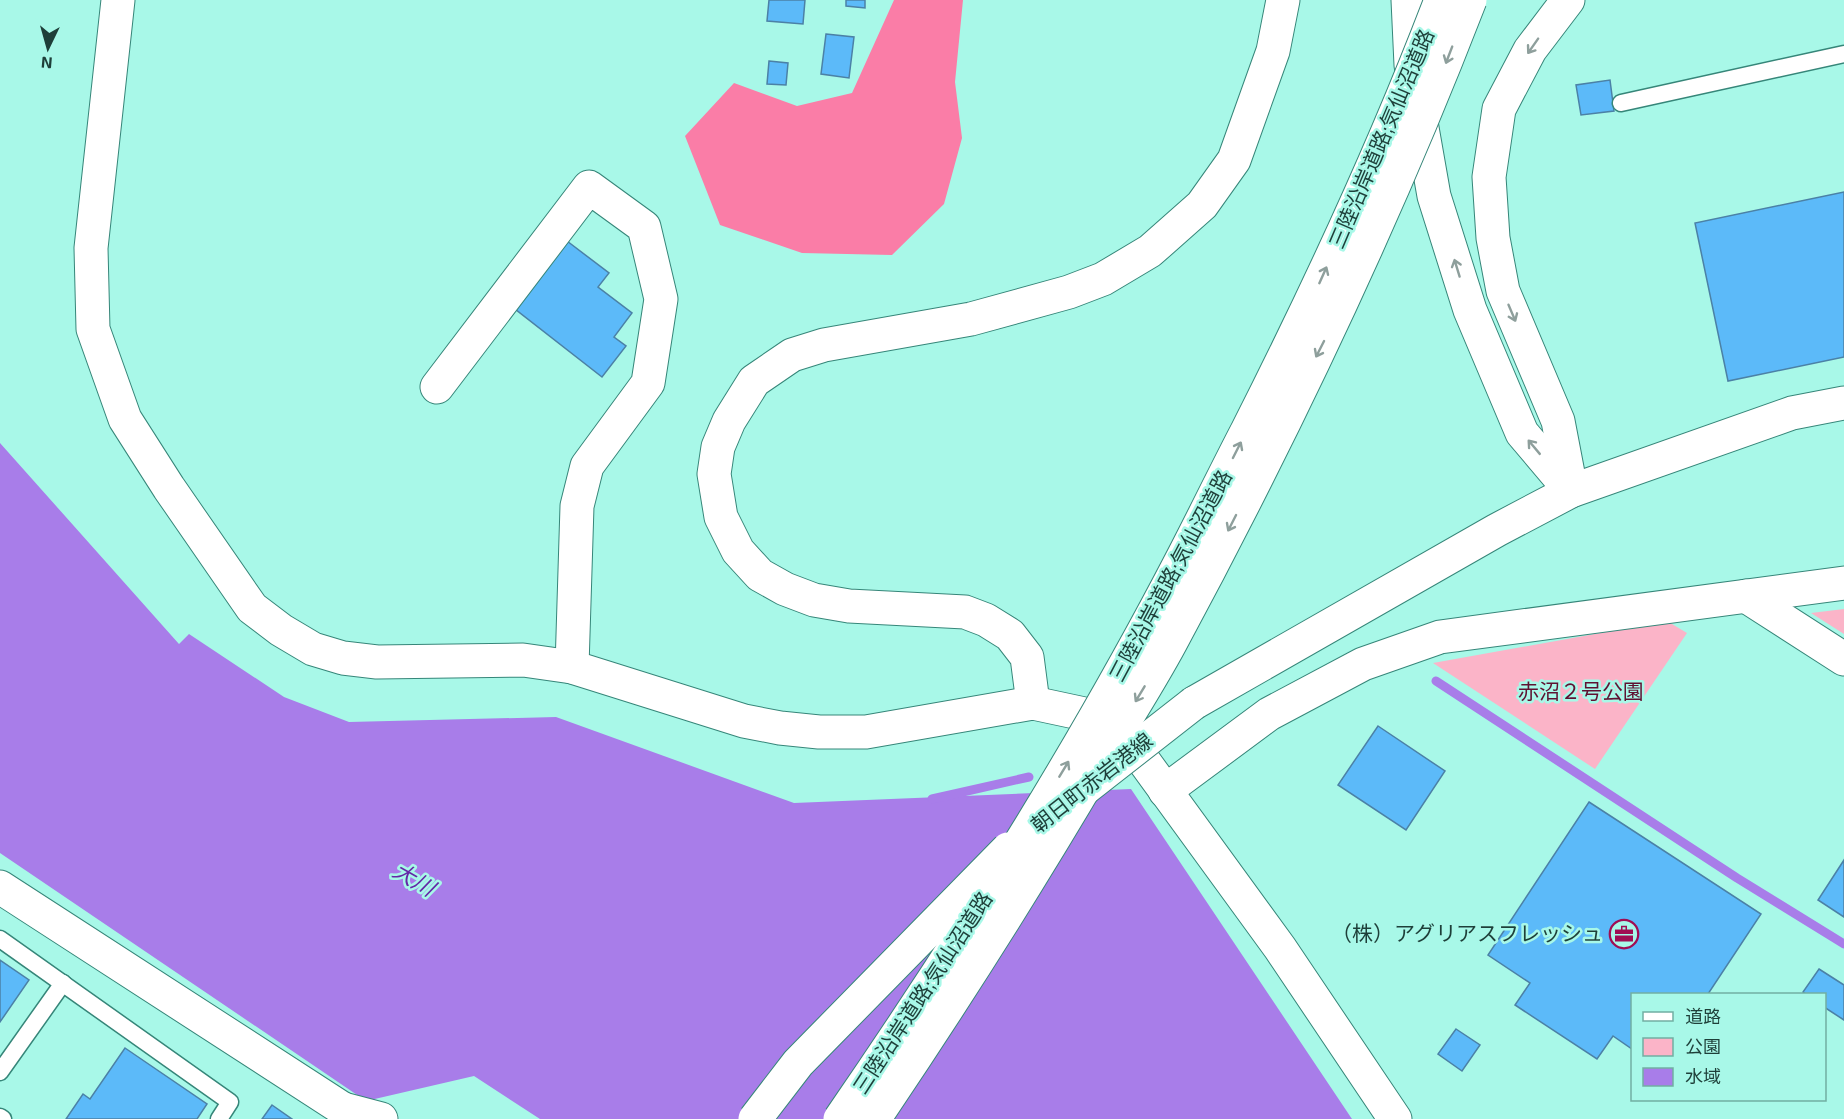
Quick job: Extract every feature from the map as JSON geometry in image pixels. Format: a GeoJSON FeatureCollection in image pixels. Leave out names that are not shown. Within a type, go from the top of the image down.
{"type":"FeatureCollection","features":[{"type":"Feature","properties":{"kind":"main road"},"geometry":{"type":"LineString","coordinates":[[118,0],[91,248],[93,328],[125,419],[169,488],[252,608],[281,630],[313,649],[343,658],[377,662],[523,660],[572,667],[674,697],[744,721],[780,728],[819,732],[866,732],[1033,703],[1089,715],[1105,723],[1130,742],[1280,948],[1395,1119]]}},
{"type":"Feature","properties":{"kind":"main road"},"geometry":{"type":"LineString","coordinates":[[1033,703],[1027,657],[1010,635],[986,620],[965,612],[849,606],[814,600],[785,589],[760,575],[738,551],[721,517],[714,474],[718,447],[729,421],[754,381],[792,355],[824,345],[971,319],[1069,292],[1103,279],[1150,251],[1202,205],[1234,160],[1273,51],[1282,0]]}},
{"type":"Feature","properties":{"kind":"main road"},"geometry":{"type":"LineString","coordinates":[[1408,0],[1411,65],[1434,196],[1470,310],[1522,434],[1571,491]]}},
{"type":"Feature","properties":{"kind":"main road","name":"三陸沿岸道路;気仙沼道路"},"geometry":{"type":"LineString","coordinates":[[840,1119],[999,877],[1093,719],[1182,559],[1299,328],[1382,145],[1441,0]]}},
{"type":"Feature","properties":{"kind":"main road","name":"三陸沿岸道路;気仙沼道路"},"geometry":{"type":"LineString","coordinates":[[874,1119],[948,1009],[1077,802],[1170,644],[1326,337],[1437,86],[1470,0]]}},
{"type":"Feature","properties":{"kind":"main road"},"geometry":{"type":"LineString","coordinates":[[1568,0],[1530,50],[1499,109],[1488,177],[1493,238],[1503,291],[1558,421],[1571,491]]}},
{"type":"Feature","properties":{"kind":"main road"},"geometry":{"type":"LineString","coordinates":[[437,387],[588,188],[644,227],[661,299],[648,383],[587,466],[577,506],[572,667]]}},
{"type":"Feature","properties":{"kind":"main road","name":"朝日町赤岩港線"},"geometry":{"type":"LineString","coordinates":[[754,1119],[798,1063],[1013,845],[1194,704],[1497,530],[1571,491],[1792,413],[1844,403]]}},
{"type":"Feature","properties":{"kind":"main road"},"geometry":{"type":"LineString","coordinates":[[1165,791],[1269,714],[1363,664],[1440,637],[1844,583]]}},
{"type":"Feature","properties":{"kind":"main road"},"geometry":{"type":"LineString","coordinates":[[1746,596],[1844,659]]}},
{"type":"Feature","properties":{"kind":"main road"},"geometry":{"type":"LineString","coordinates":[[0,887],[343,1109],[381,1119]]}},
{"type":"Feature","properties":{"kind":"lane"},"geometry":{"type":"LineString","coordinates":[[1622,103],[1844,54]]}},
{"type":"Feature","properties":{"kind":"lane"},"geometry":{"type":"LineString","coordinates":[[0,939],[230,1102],[219,1119]]}},
{"type":"Feature","properties":{"kind":"lane"},"geometry":{"type":"LineString","coordinates":[[0,1072],[63,983]]}},
{"type":"Feature","properties":{"kind":"green space"},"geometry":{"type":"Polygon","coordinates":[[[1844,609],[1844,634],[1811,613],[1844,609]]]}},
{"type":"Feature","properties":{"kind":"green space","name":"赤沼２号公園"},"geometry":{"type":"Polygon","coordinates":[[[1667,621],[1687,633],[1595,769],[1433,663],[1667,621]]]}},
{"type":"Feature","properties":{"kind":"shaded area"},"geometry":{"type":"Polygon","coordinates":[[[894,0],[963,0],[955,82],[962,138],[944,204],[892,255],[802,253],[720,225],[685,136],[734,83],[797,106],[852,93],[894,0]]]}},
{"type":"Feature","properties":{"kind":"water","name":"大川"},"geometry":{"type":"Polygon","coordinates":[[[0,443],[179,644],[189,634],[284,697],[349,722],[556,717],[794,803],[1131,789],[1352,1119],[540,1119],[474,1076],[366,1101],[0,853],[0,443]]]}},
{"type":"Feature","properties":{"kind":"building"},"geometry":{"type":"Polygon","coordinates":[[[769,0],[805,0],[803,24],[767,21],[769,0]]]}},
{"type":"Feature","properties":{"kind":"building"},"geometry":{"type":"Polygon","coordinates":[[[846,0],[865,0],[865,8],[846,6],[846,0]]]}},
{"type":"Feature","properties":{"kind":"building"},"geometry":{"type":"Polygon","coordinates":[[[826,34],[854,37],[849,78],[821,74],[826,34]]]}},
{"type":"Feature","properties":{"kind":"building"},"geometry":{"type":"Polygon","coordinates":[[[769,61],[788,63],[786,85],[767,84],[769,61]]]}},
{"type":"Feature","properties":{"kind":"building"},"geometry":{"type":"Polygon","coordinates":[[[1610,80],[1614,111],[1581,115],[1576,85],[1610,80]]]}},
{"type":"Feature","properties":{"kind":"building"},"geometry":{"type":"Polygon","coordinates":[[[1844,192],[1844,357],[1728,381],[1695,223],[1844,192]]]}},
{"type":"Feature","properties":{"kind":"building"},"geometry":{"type":"Polygon","coordinates":[[[567,241],[609,273],[598,287],[632,313],[614,337],[626,346],[602,377],[515,309],[567,241]]]}},
{"type":"Feature","properties":{"kind":"building"},"geometry":{"type":"Polygon","coordinates":[[[1378,726],[1445,771],[1406,830],[1338,785],[1378,726]]]}},
{"type":"Feature","properties":{"kind":"building","name":"（株）アグリアスフレッシュ"},"geometry":{"type":"Polygon","coordinates":[[[1589,802],[1761,914],[1709,993],[1631,993],[1631,1048],[1613,1036],[1597,1059],[1515,1005],[1530,983],[1488,955],[1589,802]]]}},
{"type":"Feature","properties":{"kind":"building"},"geometry":{"type":"Polygon","coordinates":[[[1844,860],[1844,917],[1818,900],[1844,860]]]}},
{"type":"Feature","properties":{"kind":"building"},"geometry":{"type":"Polygon","coordinates":[[[0,960],[29,980],[0,1022],[0,960]]]}},
{"type":"Feature","properties":{"kind":"building"},"geometry":{"type":"Polygon","coordinates":[[[1819,969],[1844,985],[1844,1020],[1826,1008],[1826,993],[1803,992],[1819,969]]]}},
{"type":"Feature","properties":{"kind":"building"},"geometry":{"type":"Polygon","coordinates":[[[1456,1029],[1480,1045],[1462,1071],[1438,1054],[1456,1029]]]}},
{"type":"Feature","properties":{"kind":"building"},"geometry":{"type":"Polygon","coordinates":[[[125,1048],[207,1104],[197,1119],[66,1119],[83,1094],[90,1099],[125,1048]]]}},
{"type":"Feature","properties":{"kind":"building"},"geometry":{"type":"Polygon","coordinates":[[[272,1105],[292,1119],[262,1119],[272,1105]]]}},
{"type":"Feature","properties":{"kind":"waterway"},"geometry":{"type":"LineString","coordinates":[[1436,681],[1737,878],[1844,944]]}},
{"type":"Feature","properties":{"kind":"waterway"},"geometry":{"type":"LineString","coordinates":[[932,799],[1029,777]]}},
{"type":"Feature","properties":{"kind":"place","name":"（株）アグリアスフレッシュ"},"geometry":{"type":"Point","coordinates":[1624,934]}}]}
